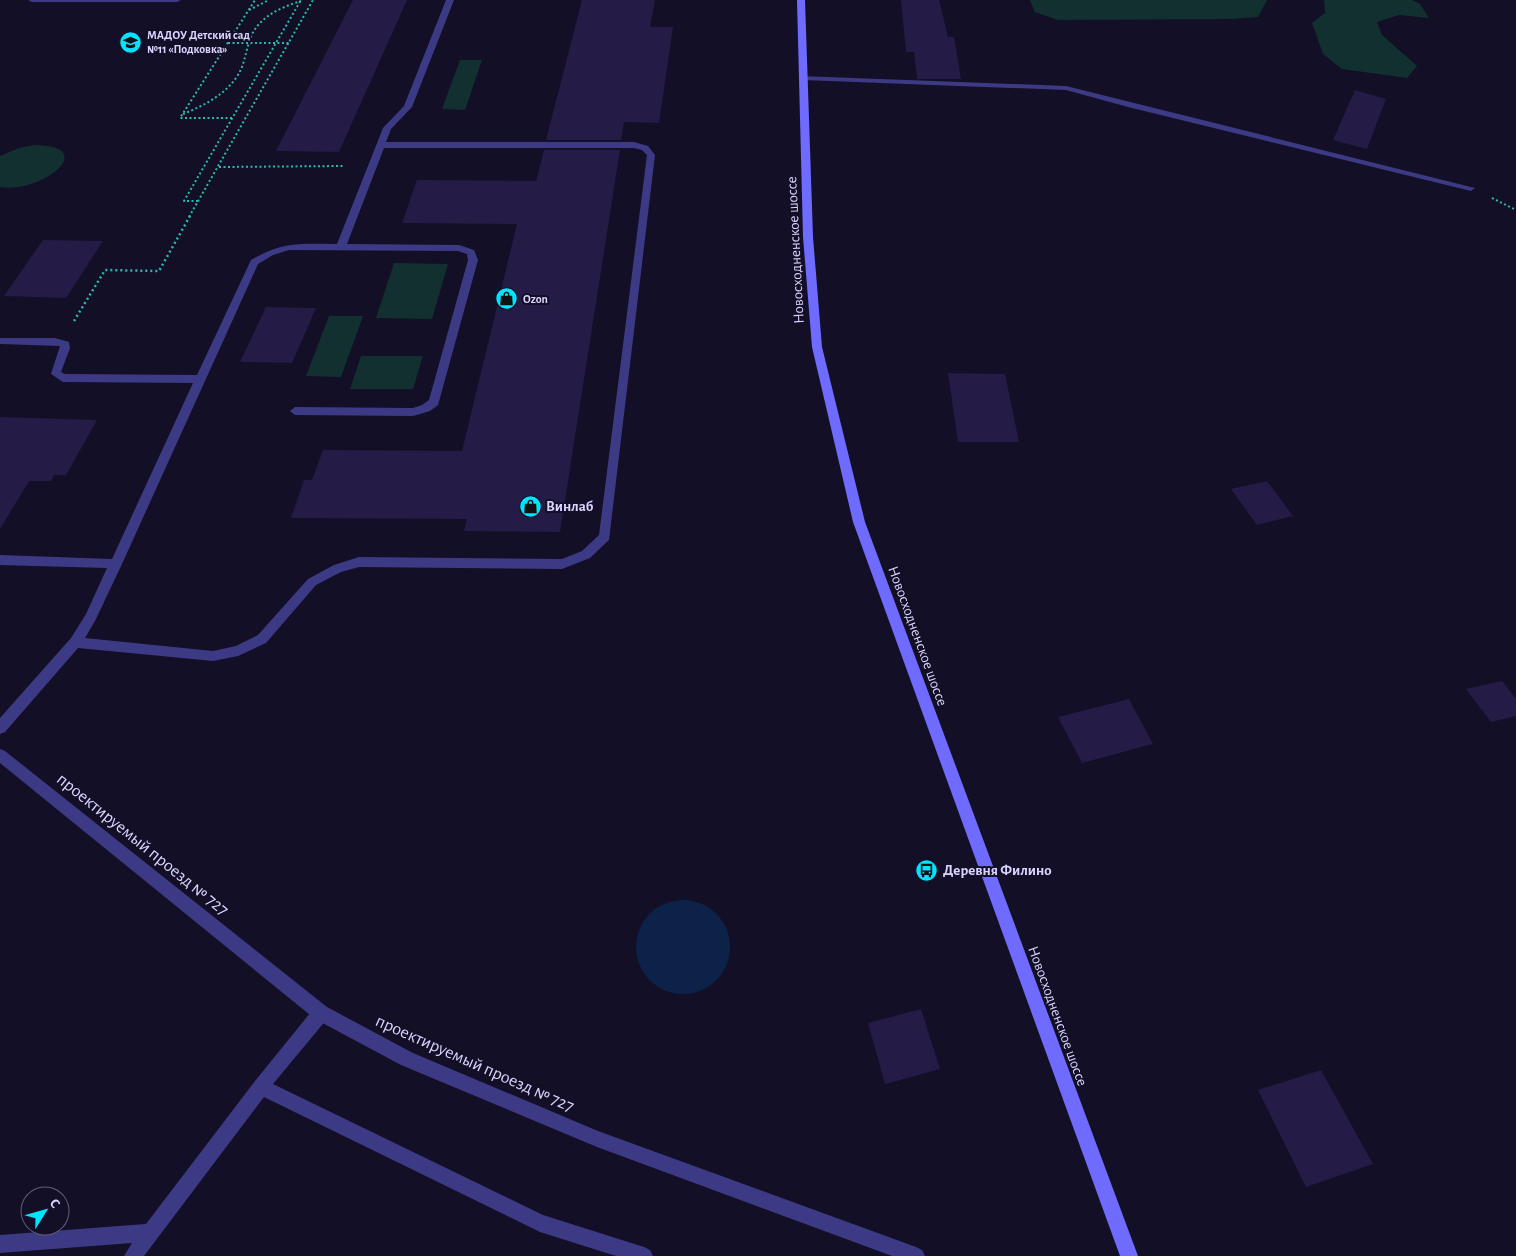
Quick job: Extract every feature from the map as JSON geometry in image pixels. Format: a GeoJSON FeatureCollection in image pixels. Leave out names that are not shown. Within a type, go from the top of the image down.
{"type":"FeatureCollection","features":[{"type":"Feature","properties":{"kind":"main road","name":"Новосходненское шоссе"},"geometry":{"type":"LineString","coordinates":[[801,0],[808,238],[817,347],[859,522],[1128,1256]]}},
{"type":"Feature","properties":{"kind":"street"},"geometry":{"type":"LineString","coordinates":[[32,0],[177,0]]}},
{"type":"Feature","properties":{"kind":"street"},"geometry":{"type":"LineString","coordinates":[[341,247],[388,128],[408,107],[450,0]]}},
{"type":"Feature","properties":{"kind":"street"},"geometry":{"type":"LineString","coordinates":[[803,78],[1066,88],[1128,105],[1471,188]]}},
{"type":"Feature","properties":{"kind":"street"},"geometry":{"type":"LineString","coordinates":[[75,642],[213,656],[238,651],[262,639],[312,582],[338,568],[359,562],[562,564],[580,559],[594,550],[605,537],[651,155],[645,148],[634,145],[381,145]]}},
{"type":"Feature","properties":{"kind":"street"},"geometry":{"type":"LineString","coordinates":[[0,728],[75,642],[91,617],[254,262],[270,253],[288,247],[460,248],[471,252],[473,260],[434,402],[426,408],[413,412],[295,411]]}},
{"type":"Feature","properties":{"kind":"street"},"geometry":{"type":"LineString","coordinates":[[0,341],[55,341],[65,344],[65,353],[57,366],[56,374],[63,378],[200,380]]}},
{"type":"Feature","properties":{"kind":"street"},"geometry":{"type":"LineString","coordinates":[[0,560],[116,564]]}},
{"type":"Feature","properties":{"kind":"street","name":"проектируемый проезд № 727"},"geometry":{"type":"LineString","coordinates":[[0,755],[321,1013],[407,1059],[597,1138],[916,1256]]}},
{"type":"Feature","properties":{"kind":"street"},"geometry":{"type":"LineString","coordinates":[[133,1256],[321,1013]]}},
{"type":"Feature","properties":{"kind":"street"},"geometry":{"type":"LineString","coordinates":[[262,1087],[540,1223],[644,1256]]}},
{"type":"Feature","properties":{"kind":"street"},"geometry":{"type":"LineString","coordinates":[[0,1244],[150,1233]]}},
{"type":"Feature","properties":{"kind":"path"},"geometry":{"type":"LineString","coordinates":[[232,118],[180,118],[256,0]]}},
{"type":"Feature","properties":{"kind":"path"},"geometry":{"type":"LineString","coordinates":[[249,10],[269,0]]}},
{"type":"Feature","properties":{"kind":"path"},"geometry":{"type":"LineString","coordinates":[[182,114],[218,97],[232,84],[242,68],[252,34],[262,21],[275,11],[301,0]]}},
{"type":"Feature","properties":{"kind":"path"},"geometry":{"type":"LineString","coordinates":[[199,201],[184,201],[301,0]]}},
{"type":"Feature","properties":{"kind":"path"},"geometry":{"type":"LineString","coordinates":[[55,341],[69,328],[105,270],[159,271],[313,0]]}},
{"type":"Feature","properties":{"kind":"path"},"geometry":{"type":"LineString","coordinates":[[228,43],[289,44]]}},
{"type":"Feature","properties":{"kind":"path"},"geometry":{"type":"LineString","coordinates":[[218,167],[372,166]]}},
{"type":"Feature","properties":{"kind":"green space"},"geometry":{"type":"Polygon","coordinates":[[[1030,0],[1267,0],[1258,17],[1232,19],[1058,20],[1035,12],[1030,0]]]}},
{"type":"Feature","properties":{"kind":"green space"},"geometry":{"type":"Polygon","coordinates":[[[1324,0],[1412,0],[1420,4],[1429,18],[1399,15],[1377,22],[1382,35],[1417,66],[1407,78],[1342,69],[1323,54],[1312,23],[1325,13],[1324,0]]]}},
{"type":"Feature","properties":{"kind":"green space"},"geometry":{"type":"Polygon","coordinates":[[[460,60],[482,60],[465,110],[442,109],[460,60]]]}},
{"type":"Feature","properties":{"kind":"green space"},"geometry":{"type":"Polygon","coordinates":[[[34,145],[54,147],[63,153],[64,161],[58,169],[47,177],[32,184],[0,187],[0,156],[19,148],[34,145]]]}},
{"type":"Feature","properties":{"kind":"green space"},"geometry":{"type":"Polygon","coordinates":[[[394,263],[448,264],[432,319],[376,318],[394,263]]]}},
{"type":"Feature","properties":{"kind":"green space"},"geometry":{"type":"Polygon","coordinates":[[[329,316],[363,316],[341,377],[306,376],[329,316]]]}},
{"type":"Feature","properties":{"kind":"green space"},"geometry":{"type":"Polygon","coordinates":[[[361,356],[423,356],[413,389],[350,389],[361,356]]]}},
{"type":"Feature","properties":{"kind":"water"},"geometry":{"type":"Polygon","coordinates":[[[683,900],[701,904],[716,914],[726,929],[730,947],[726,965],[716,980],[701,990],[683,994],[665,990],[650,980],[640,965],[636,947],[640,929],[650,914],[665,904],[683,900]]]}},
{"type":"Feature","properties":{"kind":"building"},"geometry":{"type":"Polygon","coordinates":[[[353,0],[407,0],[339,152],[276,151],[353,0]]]}},
{"type":"Feature","properties":{"kind":"building"},"geometry":{"type":"Polygon","coordinates":[[[582,0],[655,0],[650,27],[673,27],[659,123],[624,122],[621,140],[546,140],[582,0]]]}},
{"type":"Feature","properties":{"kind":"building"},"geometry":{"type":"Polygon","coordinates":[[[901,0],[939,0],[948,37],[954,37],[961,79],[917,79],[914,52],[906,52],[901,0]]]}},
{"type":"Feature","properties":{"kind":"building"},"geometry":{"type":"Polygon","coordinates":[[[1355,90],[1386,99],[1367,149],[1333,140],[1355,90]]]}},
{"type":"Feature","properties":{"kind":"building"},"geometry":{"type":"Polygon","coordinates":[[[544,150],[620,150],[560,532],[464,531],[467,519],[291,518],[304,480],[312,480],[323,450],[462,451],[517,224],[402,223],[417,180],[536,181],[544,150]]]}},
{"type":"Feature","properties":{"kind":"building"},"geometry":{"type":"Polygon","coordinates":[[[43,240],[103,241],[66,298],[4,296],[43,240]]]}},
{"type":"Feature","properties":{"kind":"building"},"geometry":{"type":"Polygon","coordinates":[[[266,307],[316,308],[292,363],[240,362],[266,307]]]}},
{"type":"Feature","properties":{"kind":"building"},"geometry":{"type":"Polygon","coordinates":[[[948,373],[1005,374],[1019,442],[958,442],[948,373]]]}},
{"type":"Feature","properties":{"kind":"building"},"geometry":{"type":"Polygon","coordinates":[[[0,417],[97,420],[66,475],[54,475],[51,481],[29,481],[0,529],[0,417]]]}},
{"type":"Feature","properties":{"kind":"building"},"geometry":{"type":"Polygon","coordinates":[[[1267,481],[1293,516],[1257,525],[1231,489],[1267,481]]]}},
{"type":"Feature","properties":{"kind":"building"},"geometry":{"type":"Polygon","coordinates":[[[1502,681],[1516,699],[1516,716],[1491,722],[1466,689],[1502,681]]]}},
{"type":"Feature","properties":{"kind":"building"},"geometry":{"type":"Polygon","coordinates":[[[1129,699],[1153,744],[1082,763],[1058,717],[1129,699]]]}},
{"type":"Feature","properties":{"kind":"building"},"geometry":{"type":"Polygon","coordinates":[[[921,1009],[940,1069],[885,1084],[868,1023],[921,1009]]]}},
{"type":"Feature","properties":{"kind":"building"},"geometry":{"type":"Polygon","coordinates":[[[1321,1070],[1373,1164],[1306,1187],[1258,1090],[1321,1070]]]}},
{"type":"Feature","properties":{"kind":"place","name":"МАДОУ Детский сад №11 «Подковка»"},"geometry":{"type":"Point","coordinates":[131,42]}},
{"type":"Feature","properties":{"kind":"place","name":"Ozon"},"geometry":{"type":"Point","coordinates":[507,299]}},
{"type":"Feature","properties":{"kind":"place","name":"Винлаб"},"geometry":{"type":"Point","coordinates":[530,506]}},
{"type":"Feature","properties":{"kind":"place","name":"Деревня Филино"},"geometry":{"type":"Point","coordinates":[927,870]}}]}
